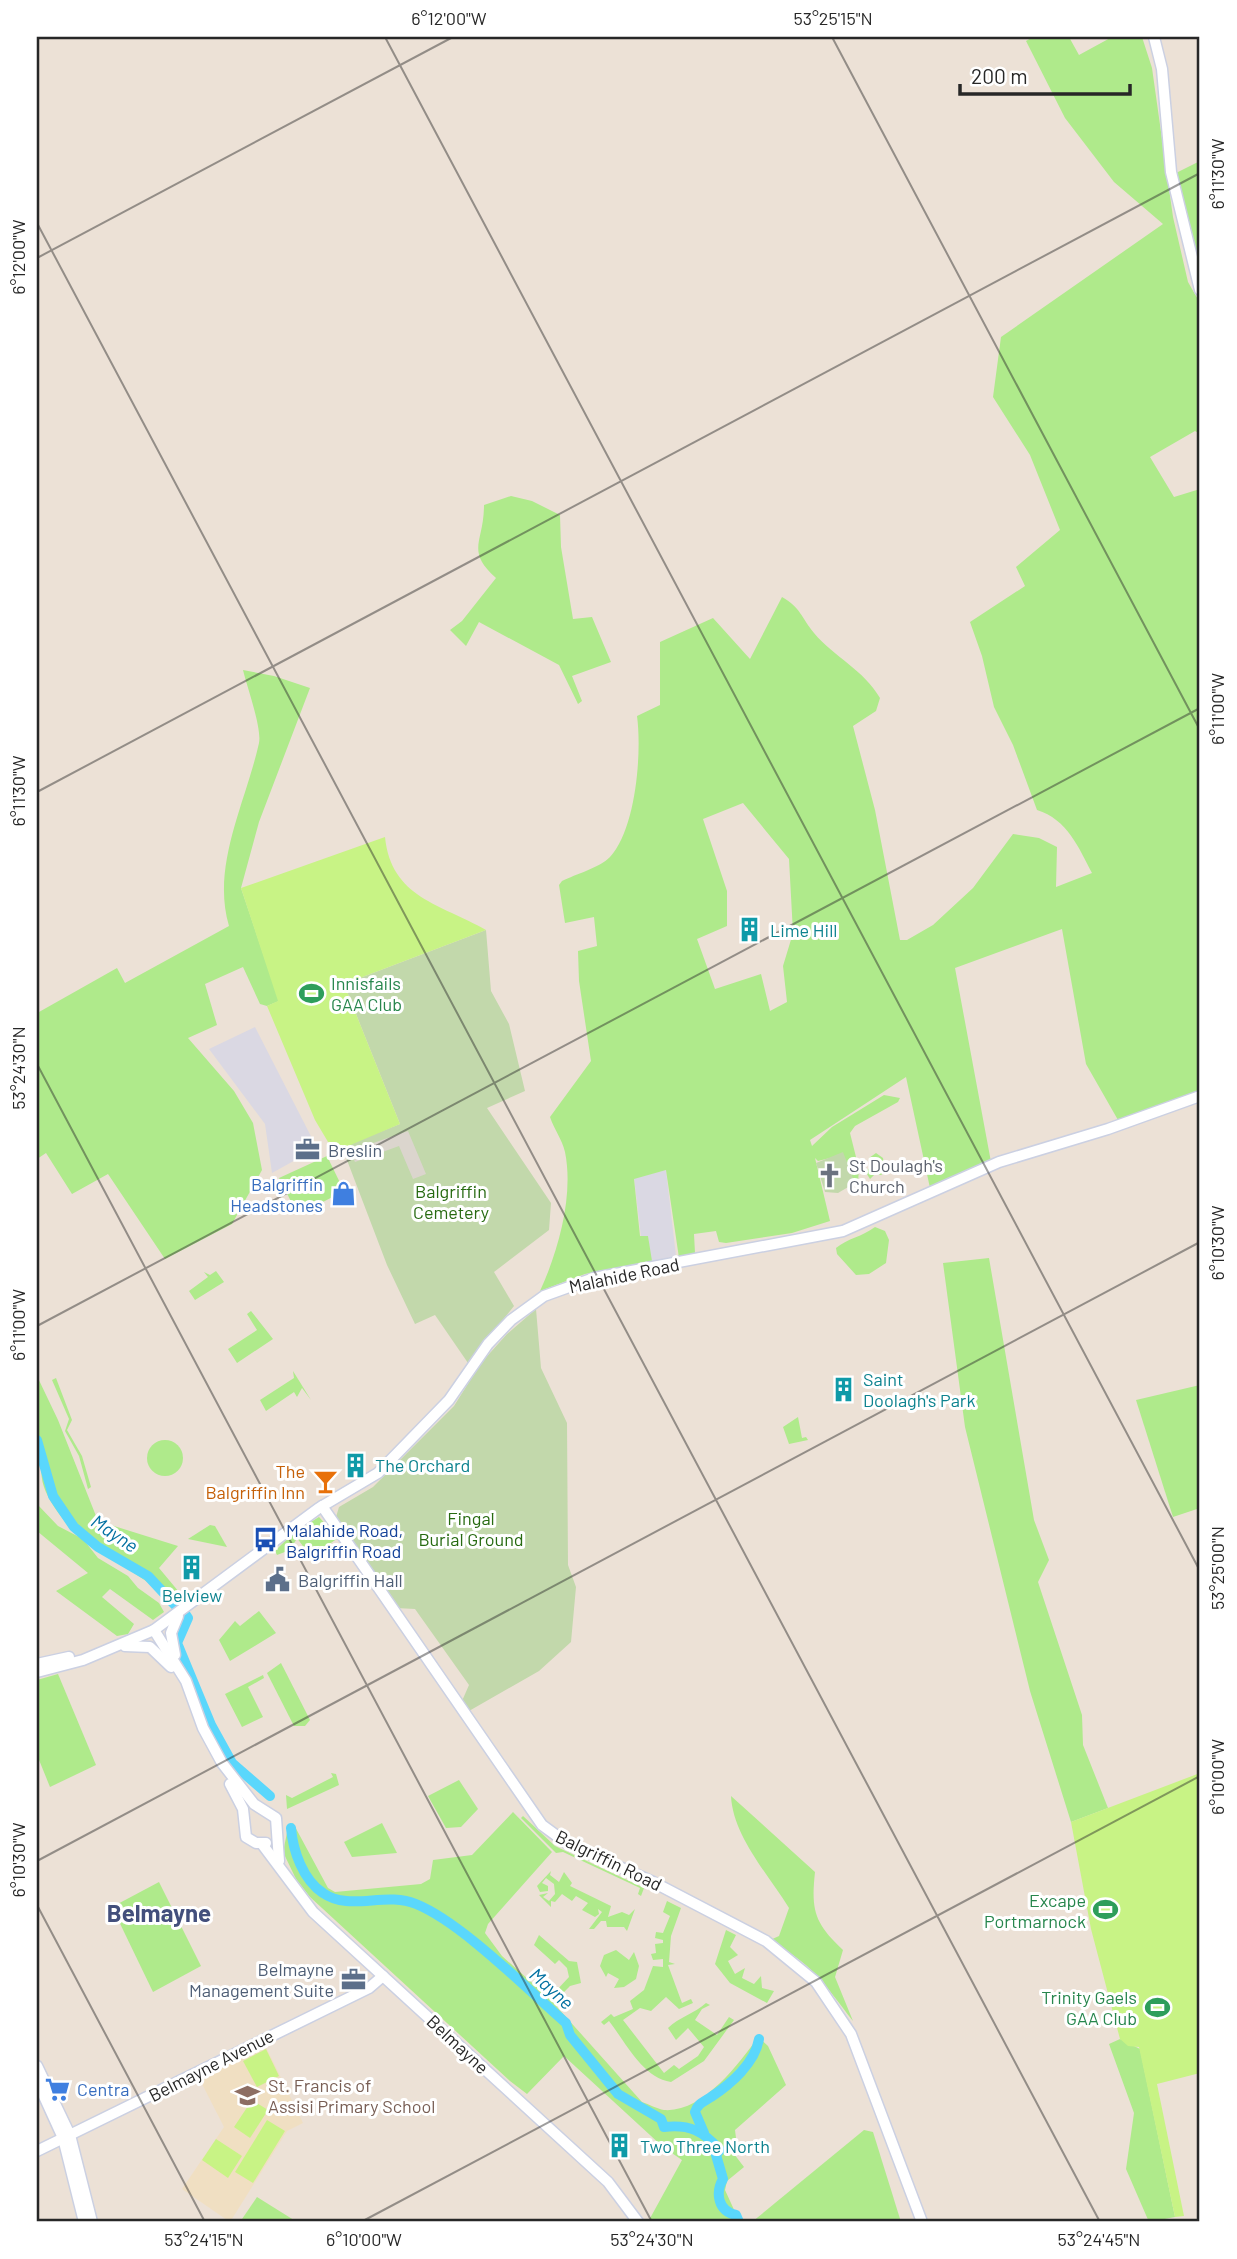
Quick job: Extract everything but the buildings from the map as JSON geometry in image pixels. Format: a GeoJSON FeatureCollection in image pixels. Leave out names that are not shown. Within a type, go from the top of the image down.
{"type":"FeatureCollection","features":[{"type":"Feature","properties":{"kind":"main road"},"geometry":{"type":"LineString","coordinates":[[1154,37],[1163,76],[1171,172],[1200,290]]}},
{"type":"Feature","properties":{"kind":"main road","name":"Malahide Road"},"geometry":{"type":"LineString","coordinates":[[37,1672],[116,1648],[154,1630],[322,1506],[378,1473],[449,1399],[488,1344],[523,1311],[555,1290],[594,1278],[843,1231],[999,1162],[1108,1129],[1200,1096]]}},
{"type":"Feature","properties":{"kind":"main road","name":"Balgriffin Road"},"geometry":{"type":"LineString","coordinates":[[322,1506],[542,1825],[568,1844],[653,1882],[782,1951],[816,1982],[834,2005],[881,2100],[894,2144]]}},
{"type":"Feature","properties":{"kind":"main road"},"geometry":{"type":"LineString","coordinates":[[185,1607],[173,1622],[171,1644],[186,1681]]}},
{"type":"Feature","properties":{"kind":"main road","name":"Belmayne"},"geometry":{"type":"LineString","coordinates":[[154,1630],[176,1673],[208,1749],[239,1801],[246,1837],[262,1844],[279,1864],[303,1901],[612,2187],[638,2222]]}},
{"type":"Feature","properties":{"kind":"main road","name":"Belmayne"},"geometry":{"type":"LineString","coordinates":[[154,1630],[186,1681],[203,1728],[222,1763],[250,1800],[276,1818],[279,1864]]}},
{"type":"Feature","properties":{"kind":"main road"},"geometry":{"type":"LineString","coordinates":[[116,1648],[150,1647],[165,1658],[176,1673]]}},
{"type":"Feature","properties":{"kind":"main road","name":"Malahide Road"},"geometry":{"type":"LineString","coordinates":[[37,1664],[116,1648]]}},
{"type":"Feature","properties":{"kind":"main road"},"geometry":{"type":"LineString","coordinates":[[243,1825],[251,1811],[262,1809]]}},
{"type":"Feature","properties":{"kind":"main road"},"geometry":{"type":"LineString","coordinates":[[262,1844],[276,1834]]}},
{"type":"Feature","properties":{"kind":"main road","name":"Belmayne Avenue"},"geometry":{"type":"LineString","coordinates":[[37,2151],[369,1988],[383,1976]]}},
{"type":"Feature","properties":{"kind":"main road","name":"Balgriffin Road"},"geometry":{"type":"LineString","coordinates":[[863,2065],[875,2102],[894,2144]]}},
{"type":"Feature","properties":{"kind":"main road"},"geometry":{"type":"LineString","coordinates":[[37,2066],[67,2136],[92,2222]]}},
{"type":"Feature","properties":{"kind":"main road"},"geometry":{"type":"LineString","coordinates":[[37,2081],[67,2136],[84,2222]]}},
{"type":"Feature","properties":{"kind":"main road"},"geometry":{"type":"LineString","coordinates":[[894,2144],[922,2222]]}},
{"type":"Feature","properties":{"kind":"shaded area"},"geometry":{"type":"Polygon","coordinates":[[[255,1027],[317,1148],[272,1173],[265,1124],[209,1049],[255,1027]]]}},
{"type":"Feature","properties":{"kind":"shaded area"},"geometry":{"type":"Polygon","coordinates":[[[408,1131],[426,1174],[413,1179],[399,1146],[355,1162],[350,1151],[408,1131]]]}},
{"type":"Feature","properties":{"kind":"shaded area"},"geometry":{"type":"Polygon","coordinates":[[[666,1170],[676,1256],[651,1261],[648,1236],[641,1237],[634,1178],[666,1170]]]}},
{"type":"Feature","properties":{"kind":"shaded area"},"geometry":{"type":"Polygon","coordinates":[[[265,2045],[303,2123],[287,2131],[230,2222],[182,2189],[224,2127],[200,2080],[265,2045]]]}},
{"type":"Feature","properties":{"kind":"green space"},"geometry":{"type":"Polygon","coordinates":[[[1033,37],[1069,37],[1079,55],[1112,37],[1142,37],[1152,68],[1173,217],[1188,282],[1200,303],[1200,434],[1195,431],[1150,457],[1174,497],[1200,489],[1200,1090],[1118,1120],[1086,1064],[1062,929],[955,968],[991,1162],[930,1188],[906,1077],[810,1140],[812,1146],[832,1127],[884,1095],[900,1098],[898,1102],[855,1126],[850,1133],[859,1169],[858,1182],[849,1186],[845,1184],[851,1168],[841,1165],[834,1157],[818,1161],[815,1158],[830,1221],[792,1233],[726,1243],[719,1242],[716,1231],[694,1234],[695,1253],[679,1258],[666,1170],[634,1179],[640,1236],[648,1236],[652,1261],[585,1274],[540,1291],[553,1259],[566,1205],[565,1152],[550,1117],[591,1061],[579,981],[578,951],[597,946],[594,917],[565,923],[559,885],[610,857],[626,828],[638,769],[637,716],[660,705],[660,642],[713,618],[750,659],[782,597],[797,609],[822,642],[866,679],[880,698],[876,711],[853,726],[875,810],[900,940],[907,940],[933,925],[973,888],[1013,834],[1039,838],[1057,847],[1056,887],[1092,873],[1071,835],[1056,820],[1037,810],[1013,745],[994,707],[982,656],[970,622],[1025,586],[1016,567],[1060,530],[1030,455],[993,397],[1001,337],[1163,224],[1114,182],[1065,118],[1026,41],[1033,37]],[[743,803],[703,819],[727,891],[727,926],[697,939],[715,989],[761,974],[770,1011],[787,1002],[783,966],[793,933],[789,859],[743,803]]]}},
{"type":"Feature","properties":{"kind":"green space"},"geometry":{"type":"Polygon","coordinates":[[[1200,161],[1200,274],[1176,173],[1200,161]]]}},
{"type":"Feature","properties":{"kind":"green space"},"geometry":{"type":"Polygon","coordinates":[[[511,496],[532,501],[560,515],[561,547],[573,619],[592,617],[611,662],[572,676],[582,701],[578,704],[559,665],[479,622],[466,646],[450,630],[462,621],[496,578],[481,560],[479,553],[484,505],[511,496]]]}},
{"type":"Feature","properties":{"kind":"green space"},"geometry":{"type":"Polygon","coordinates":[[[243,670],[274,676],[310,688],[259,822],[241,888],[279,1001],[267,1006],[260,1004],[243,967],[205,984],[217,1025],[188,1038],[234,1091],[253,1123],[262,1170],[232,1224],[165,1259],[108,1174],[72,1194],[46,1153],[37,1159],[37,1010],[39,1012],[117,968],[125,983],[229,926],[224,880],[227,857],[259,743],[256,718],[243,670]]]}},
{"type":"Feature","properties":{"kind":"green space","name":"Innisfails GAA Club"},"geometry":{"type":"Polygon","coordinates":[[[385,837],[389,857],[397,874],[408,886],[421,897],[486,930],[344,984],[400,1124],[334,1152],[315,1120],[267,1006],[278,1001],[241,888],[385,837]]]}},
{"type":"Feature","properties":{"kind":"green space","name":"Balgriffin Cemetery"},"geometry":{"type":"Polygon","coordinates":[[[486,930],[491,991],[509,1024],[525,1091],[487,1108],[551,1203],[549,1230],[494,1272],[514,1306],[468,1363],[435,1315],[415,1324],[387,1265],[342,1147],[400,1124],[344,984],[486,930]]]}},
{"type":"Feature","properties":{"kind":"green space"},"geometry":{"type":"Polygon","coordinates":[[[843,1152],[855,1183],[838,1193],[825,1192],[816,1163],[843,1152]]]}},
{"type":"Feature","properties":{"kind":"green space"},"geometry":{"type":"Polygon","coordinates":[[[876,1153],[883,1158],[885,1172],[881,1175],[875,1174],[870,1179],[865,1171],[873,1166],[869,1158],[876,1153]]]}},
{"type":"Feature","properties":{"kind":"green space"},"geometry":{"type":"Polygon","coordinates":[[[327,1156],[344,1191],[298,1215],[279,1178],[327,1156]]]}},
{"type":"Feature","properties":{"kind":"green space"},"geometry":{"type":"Polygon","coordinates":[[[875,1227],[885,1231],[889,1240],[886,1263],[869,1274],[856,1275],[837,1254],[836,1248],[875,1227]]]}},
{"type":"Feature","properties":{"kind":"green space"},"geometry":{"type":"Polygon","coordinates":[[[989,1258],[1034,1520],[1049,1560],[1038,1582],[1082,1715],[1083,1745],[1108,1808],[1071,1822],[1030,1691],[965,1427],[943,1263],[989,1258]]]}},
{"type":"Feature","properties":{"kind":"green space"},"geometry":{"type":"Polygon","coordinates":[[[216,1271],[224,1282],[195,1300],[189,1291],[208,1277],[204,1272],[210,1275],[216,1271]]]}},
{"type":"Feature","properties":{"kind":"green space","name":"Fingal Burial Ground"},"geometry":{"type":"Polygon","coordinates":[[[536,1309],[541,1368],[567,1423],[568,1565],[576,1587],[571,1642],[539,1671],[469,1711],[462,1701],[469,1685],[415,1609],[396,1608],[336,1517],[339,1507],[373,1487],[454,1406],[481,1363],[507,1334],[536,1309]]]}},
{"type":"Feature","properties":{"kind":"green space"},"geometry":{"type":"Polygon","coordinates":[[[251,1311],[273,1339],[237,1363],[228,1349],[257,1330],[247,1314],[251,1311]]]}},
{"type":"Feature","properties":{"kind":"green space"},"geometry":{"type":"Polygon","coordinates":[[[293,1371],[311,1400],[302,1388],[297,1397],[294,1392],[266,1411],[260,1400],[294,1378],[293,1371]]]}},
{"type":"Feature","properties":{"kind":"green space"},"geometry":{"type":"Polygon","coordinates":[[[37,1376],[58,1420],[98,1521],[178,1546],[159,1568],[184,1598],[173,1606],[152,1585],[113,1559],[97,1541],[81,1536],[73,1529],[47,1495],[42,1481],[41,1449],[37,1438],[37,1376]]]}},
{"type":"Feature","properties":{"kind":"green space"},"geometry":{"type":"Polygon","coordinates":[[[56,1378],[72,1420],[67,1430],[82,1456],[91,1487],[88,1489],[79,1456],[65,1431],[69,1419],[52,1380],[56,1378]]]}},
{"type":"Feature","properties":{"kind":"green space"},"geometry":{"type":"Polygon","coordinates":[[[1200,1385],[1200,1508],[1173,1517],[1136,1400],[1200,1385]]]}},
{"type":"Feature","properties":{"kind":"green space"},"geometry":{"type":"Polygon","coordinates":[[[798,1417],[802,1438],[806,1437],[808,1440],[789,1444],[783,1427],[798,1417]]]}},
{"type":"Feature","properties":{"kind":"green space"},"geometry":{"type":"Polygon","coordinates":[[[165,1440],[178,1445],[183,1458],[178,1471],[165,1476],[152,1471],[147,1458],[152,1445],[165,1440]]]}},
{"type":"Feature","properties":{"kind":"green space"},"geometry":{"type":"Polygon","coordinates":[[[37,1504],[58,1526],[83,1539],[98,1558],[128,1576],[138,1588],[159,1603],[164,1612],[153,1620],[110,1589],[102,1597],[134,1624],[128,1634],[117,1636],[56,1591],[88,1573],[37,1531],[37,1504]]]}},
{"type":"Feature","properties":{"kind":"green space"},"geometry":{"type":"Polygon","coordinates":[[[319,1517],[338,1538],[311,1557],[294,1534],[296,1540],[290,1550],[277,1555],[275,1551],[293,1533],[319,1517]]]}},
{"type":"Feature","properties":{"kind":"green space"},"geometry":{"type":"Polygon","coordinates":[[[210,1525],[215,1526],[227,1547],[188,1539],[210,1525]]]}},
{"type":"Feature","properties":{"kind":"green space"},"geometry":{"type":"Polygon","coordinates":[[[259,1611],[276,1633],[230,1661],[219,1640],[235,1621],[240,1626],[259,1611]]]}},
{"type":"Feature","properties":{"kind":"green space"},"geometry":{"type":"Polygon","coordinates":[[[281,1663],[310,1720],[305,1726],[294,1726],[267,1673],[281,1663]]]}},
{"type":"Feature","properties":{"kind":"green space"},"geometry":{"type":"Polygon","coordinates":[[[58,1674],[96,1765],[50,1787],[37,1755],[37,1680],[58,1674]]]}},
{"type":"Feature","properties":{"kind":"green space"},"geometry":{"type":"Polygon","coordinates":[[[263,1675],[264,1678],[248,1687],[263,1717],[242,1727],[225,1694],[263,1675]]]}},
{"type":"Feature","properties":{"kind":"green space"},"geometry":{"type":"Polygon","coordinates":[[[331,1773],[336,1774],[339,1785],[287,1809],[286,1795],[292,1798],[333,1777],[331,1773]]]}},
{"type":"Feature","properties":{"kind":"green space","name":"Trinity Gaels GAA Club"},"geometry":{"type":"Polygon","coordinates":[[[1200,1773],[1200,2073],[1157,2084],[1184,2216],[1175,2217],[1139,2047],[1128,2046],[1120,2039],[1091,1929],[1071,1822],[1200,1773]]]}},
{"type":"Feature","properties":{"kind":"green space"},"geometry":{"type":"Polygon","coordinates":[[[459,1780],[478,1809],[461,1827],[446,1828],[428,1796],[459,1780]]]}},
{"type":"Feature","properties":{"kind":"green space"},"geometry":{"type":"Polygon","coordinates":[[[731,1796],[815,1872],[814,1906],[820,1923],[843,1950],[835,1977],[853,2021],[825,1985],[806,1966],[768,1941],[779,1936],[789,1908],[745,1840],[733,1811],[731,1796]]]}},
{"type":"Feature","properties":{"kind":"green space"},"geometry":{"type":"Polygon","coordinates":[[[513,1812],[552,1852],[488,1924],[485,1933],[502,1956],[549,1998],[642,2102],[664,2110],[692,2104],[730,2073],[758,2037],[768,2046],[786,2085],[735,2130],[737,2146],[731,2150],[744,2167],[727,2181],[725,2190],[736,2214],[727,2222],[648,2222],[682,2160],[663,2147],[564,2056],[527,2094],[510,2081],[310,1897],[296,1879],[283,1852],[288,1828],[293,1823],[328,1888],[335,1892],[421,1884],[430,1879],[433,1860],[472,1855],[513,1812]]]}},
{"type":"Feature","properties":{"kind":"green space"},"geometry":{"type":"Polygon","coordinates":[[[523,1816],[555,1846],[644,1888],[641,1896],[638,1894],[640,1888],[563,1852],[556,1853],[521,1818],[523,1816]]]}},
{"type":"Feature","properties":{"kind":"green space"},"geometry":{"type":"Polygon","coordinates":[[[382,1823],[397,1853],[352,1857],[344,1842],[382,1823]]]}},
{"type":"Feature","properties":{"kind":"green space"},"geometry":{"type":"Polygon","coordinates":[[[551,1871],[550,1875],[559,1882],[564,1872],[572,1883],[570,1886],[611,1906],[608,1917],[622,1912],[629,1915],[635,1909],[627,1931],[624,1927],[607,1927],[606,1921],[601,1921],[594,1929],[589,1929],[602,1912],[598,1909],[599,1914],[595,1917],[582,1910],[588,1903],[576,1896],[572,1901],[562,1894],[555,1902],[551,1901],[551,1907],[539,1895],[548,1893],[543,1897],[549,1901],[555,1894],[554,1884],[546,1878],[542,1883],[548,1886],[548,1891],[540,1892],[537,1886],[551,1871]]]}},
{"type":"Feature","properties":{"kind":"green space"},"geometry":{"type":"Polygon","coordinates":[[[159,1882],[201,1966],[153,1992],[112,1907],[159,1882]]]}},
{"type":"Feature","properties":{"kind":"green space"},"geometry":{"type":"Polygon","coordinates":[[[667,1901],[681,1908],[671,1936],[669,1962],[675,1964],[668,1965],[682,2003],[691,1999],[693,2003],[679,2009],[666,1997],[651,2011],[640,2008],[623,2020],[664,2073],[674,2065],[679,2069],[698,2056],[704,2047],[688,2028],[676,2040],[668,2028],[672,2024],[706,2003],[710,2005],[702,2009],[695,2020],[717,2035],[729,2017],[734,2020],[704,2061],[671,2082],[652,2074],[629,2049],[609,2021],[604,2025],[601,2022],[611,2014],[614,2017],[633,2009],[630,2001],[644,1990],[653,1966],[663,1967],[663,1959],[653,1960],[651,1954],[656,1953],[655,1944],[663,1943],[663,1940],[655,1938],[656,1932],[663,1933],[670,1916],[663,1912],[667,1901]]]}},
{"type":"Feature","properties":{"kind":"green space"},"geometry":{"type":"Polygon","coordinates":[[[726,1930],[736,1935],[730,1947],[738,1955],[728,1961],[735,1974],[745,1968],[742,1978],[754,1984],[761,1976],[762,1988],[774,1991],[767,2003],[730,1983],[715,1964],[726,1930]]]}},
{"type":"Feature","properties":{"kind":"green space"},"geometry":{"type":"Polygon","coordinates":[[[539,1935],[569,1961],[577,1962],[581,1983],[570,1986],[561,1995],[555,1992],[569,1977],[567,1968],[559,1960],[555,1964],[534,1945],[539,1935]]]}},
{"type":"Feature","properties":{"kind":"green space"},"geometry":{"type":"Polygon","coordinates":[[[616,1950],[629,1960],[634,1952],[639,1966],[636,1979],[624,1987],[614,1988],[619,1979],[608,1973],[606,1977],[600,1966],[604,1955],[616,1950]]]}},
{"type":"Feature","properties":{"kind":"green space"},"geometry":{"type":"Polygon","coordinates":[[[1120,2039],[1140,2049],[1175,2217],[1149,2222],[1126,2169],[1134,2113],[1109,2044],[1120,2039]]]}},
{"type":"Feature","properties":{"kind":"green space"},"geometry":{"type":"Polygon","coordinates":[[[266,2049],[279,2076],[257,2087],[243,2061],[266,2049]]]}},
{"type":"Feature","properties":{"kind":"green space"},"geometry":{"type":"Polygon","coordinates":[[[252,2100],[268,2110],[250,2138],[234,2127],[252,2100]]]}},
{"type":"Feature","properties":{"kind":"green space"},"geometry":{"type":"Polygon","coordinates":[[[267,2120],[285,2131],[253,2183],[235,2172],[267,2120]]]}},
{"type":"Feature","properties":{"kind":"green space"},"geometry":{"type":"Polygon","coordinates":[[[864,2130],[873,2132],[901,2222],[752,2222],[864,2130]]]}},
{"type":"Feature","properties":{"kind":"green space"},"geometry":{"type":"Polygon","coordinates":[[[216,2139],[242,2156],[228,2178],[202,2160],[216,2139]]]}},
{"type":"Feature","properties":{"kind":"green space"},"geometry":{"type":"Polygon","coordinates":[[[257,2197],[297,2222],[240,2222],[257,2197]]]}},
{"type":"Feature","properties":{"kind":"waterway","name":"Mayne"},"geometry":{"type":"LineString","coordinates":[[37,1440],[53,1496],[74,1527],[98,1547],[148,1576],[175,1605]]}},
{"type":"Feature","properties":{"kind":"waterway","name":"Mayne"},"geometry":{"type":"LineString","coordinates":[[186,1615],[188,1618],[177,1643],[211,1725],[232,1763],[270,1796]]}},
{"type":"Feature","properties":{"kind":"waterway","name":"Mayne"},"geometry":{"type":"LineString","coordinates":[[291,1828],[300,1864],[310,1881],[323,1893],[345,1901],[404,1901],[416,1904],[453,1925],[566,2023],[570,2035],[618,2094],[661,2119],[664,2127],[689,2128],[708,2138],[720,2150],[716,2155],[723,2179],[719,2190],[720,2201],[725,2210],[736,2215],[739,2222]]}},
{"type":"Feature","properties":{"kind":"waterway"},"geometry":{"type":"LineString","coordinates":[[704,2133],[696,2109],[741,2072],[753,2056],[759,2039]]}},
{"type":"Feature","properties":{"kind":"place","name":"Lime Hill"},"geometry":{"type":"Point","coordinates":[750,930]}},
{"type":"Feature","properties":{"kind":"place","name":"Innisfails GAA Club"},"geometry":{"type":"Point","coordinates":[311,993]}},
{"type":"Feature","properties":{"kind":"place","name":"Breslin"},"geometry":{"type":"Point","coordinates":[308,1150]}},
{"type":"Feature","properties":{"kind":"place","name":"St Doulagh's Church"},"geometry":{"type":"Point","coordinates":[829,1175]}},
{"type":"Feature","properties":{"kind":"place","name":"Balgriffin Headstones"},"geometry":{"type":"Point","coordinates":[343,1194]}},
{"type":"Feature","properties":{"kind":"place","name":"Saint Doolagh's Park"},"geometry":{"type":"Point","coordinates":[843,1389]}},
{"type":"Feature","properties":{"kind":"place","name":"The Orchard"},"geometry":{"type":"Point","coordinates":[355,1465]}},
{"type":"Feature","properties":{"kind":"place","name":"The Balgriffin Inn"},"geometry":{"type":"Point","coordinates":[325,1481]}},
{"type":"Feature","properties":{"kind":"place","name":"Malahide Road, Balgriffin Road"},"geometry":{"type":"Point","coordinates":[266,1540]}},
{"type":"Feature","properties":{"kind":"place","name":"Belview"},"geometry":{"type":"Point","coordinates":[192,1568]}},
{"type":"Feature","properties":{"kind":"place","name":"Balgriffin Hall"},"geometry":{"type":"Point","coordinates":[278,1580]}},
{"type":"Feature","properties":{"kind":"place","name":"Excape Portmarnock"},"geometry":{"type":"Point","coordinates":[1106,1910]}},
{"type":"Feature","properties":{"kind":"place","name":"Belmayne Management Suite"},"geometry":{"type":"Point","coordinates":[354,1979]}},
{"type":"Feature","properties":{"kind":"place","name":"Trinity Gaels GAA Club"},"geometry":{"type":"Point","coordinates":[1157,2007]}},
{"type":"Feature","properties":{"kind":"place","name":"Centra"},"geometry":{"type":"Point","coordinates":[57,2089]}},
{"type":"Feature","properties":{"kind":"place","name":"St. Francis of Assisi Primary School"},"geometry":{"type":"Point","coordinates":[248,2095]}},
{"type":"Feature","properties":{"kind":"place","name":"Two Three North"},"geometry":{"type":"Point","coordinates":[620,2146]}},
{"type":"Feature","properties":{"kind":"district","name":"Belmayne"},"geometry":{"type":"Point","coordinates":[159,1912]}}]}
